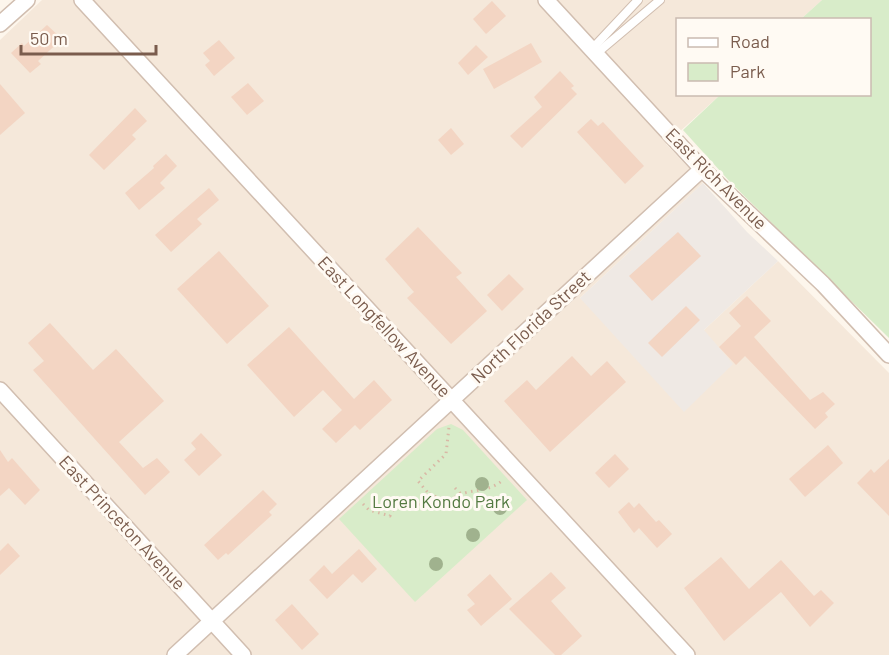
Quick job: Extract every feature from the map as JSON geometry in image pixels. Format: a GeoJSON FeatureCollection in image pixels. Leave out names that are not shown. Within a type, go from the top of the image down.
{"type":"FeatureCollection","features":[{"type":"Feature","properties":{"kind":"street"},"geometry":{"type":"LineString","coordinates":[[0,24],[27,0]]}},
{"type":"Feature","properties":{"kind":"street","name":"East Longfellow Avenue"},"geometry":{"type":"LineString","coordinates":[[82,0],[687,655]]}},
{"type":"Feature","properties":{"kind":"street","name":"East Rich Avenue"},"geometry":{"type":"LineString","coordinates":[[546,0],[702,168],[823,284],[889,355]]}},
{"type":"Feature","properties":{"kind":"street","name":"North Florida Street"},"geometry":{"type":"LineString","coordinates":[[175,655],[702,168]]}},
{"type":"Feature","properties":{"kind":"street","name":"East Princeton Avenue"},"geometry":{"type":"LineString","coordinates":[[0,390],[243,655]]}},
{"type":"Feature","properties":{"kind":"lane"},"geometry":{"type":"LineString","coordinates":[[594,52],[638,0]]}},
{"type":"Feature","properties":{"kind":"lane"},"geometry":{"type":"LineString","coordinates":[[594,52],[660,0]]}},
{"type":"Feature","properties":{"kind":"path"},"geometry":{"type":"LineString","coordinates":[[442,505],[418,481],[447,454],[449,427]]}},
{"type":"Feature","properties":{"kind":"path"},"geometry":{"type":"LineString","coordinates":[[422,500],[431,507],[442,505],[461,494],[491,488],[504,479]]}},
{"type":"Feature","properties":{"kind":"path"},"geometry":{"type":"LineString","coordinates":[[455,488],[461,494]]}},
{"type":"Feature","properties":{"kind":"path"},"geometry":{"type":"LineString","coordinates":[[418,505],[429,494]]}},
{"type":"Feature","properties":{"kind":"path"},"geometry":{"type":"LineString","coordinates":[[361,503],[369,510],[390,516],[394,508],[401,503],[409,502],[418,505],[423,510]]}},
{"type":"Feature","properties":{"kind":"shaded area"},"geometry":{"type":"Polygon","coordinates":[[[42,0],[822,0],[802,18],[676,18],[676,96],[719,96],[666,144],[703,183],[580,298],[703,331],[778,261],[889,373],[889,655],[0,655],[0,40],[42,0]]]}},
{"type":"Feature","properties":{"kind":"shaded area"},"geometry":{"type":"Polygon","coordinates":[[[703,183],[747,232],[778,261],[704,330],[733,364],[684,412],[580,298],[703,183]]]}},
{"type":"Feature","properties":{"kind":"green space"},"geometry":{"type":"Polygon","coordinates":[[[822,0],[889,0],[889,338],[731,183],[683,130],[719,96],[871,96],[871,18],[802,18],[822,0]]]}},
{"type":"Feature","properties":{"kind":"green space","name":"Loren Kondo Park"},"geometry":{"type":"Polygon","coordinates":[[[451,424],[463,430],[527,500],[415,602],[339,519],[437,429],[451,424]]]}},
{"type":"Feature","properties":{"kind":"building"},"geometry":{"type":"Polygon","coordinates":[[[492,1],[506,16],[486,34],[473,19],[492,1]]]}},
{"type":"Feature","properties":{"kind":"building"},"geometry":{"type":"Polygon","coordinates":[[[47,25],[62,39],[38,61],[41,64],[30,73],[11,53],[22,43],[24,46],[47,25]]]}},
{"type":"Feature","properties":{"kind":"building"},"geometry":{"type":"Polygon","coordinates":[[[219,40],[235,58],[214,76],[205,65],[210,61],[203,53],[219,40]]]}},
{"type":"Feature","properties":{"kind":"building"},"geometry":{"type":"Polygon","coordinates":[[[531,43],[542,62],[494,89],[483,69],[531,43]]]}},
{"type":"Feature","properties":{"kind":"building"},"geometry":{"type":"Polygon","coordinates":[[[476,45],[488,57],[468,75],[458,63],[476,45]]]}},
{"type":"Feature","properties":{"kind":"building"},"geometry":{"type":"Polygon","coordinates":[[[560,71],[574,86],[571,88],[577,94],[522,148],[510,136],[542,107],[534,97],[560,71]]]}},
{"type":"Feature","properties":{"kind":"building"},"geometry":{"type":"Polygon","coordinates":[[[248,83],[264,101],[247,115],[231,97],[248,83]]]}},
{"type":"Feature","properties":{"kind":"building"},"geometry":{"type":"Polygon","coordinates":[[[0,84],[25,113],[0,135],[0,84]]]}},
{"type":"Feature","properties":{"kind":"building"},"geometry":{"type":"Polygon","coordinates":[[[135,108],[147,121],[132,135],[136,139],[104,170],[89,155],[135,108]]]}},
{"type":"Feature","properties":{"kind":"building"},"geometry":{"type":"Polygon","coordinates":[[[591,119],[598,126],[603,122],[644,166],[625,184],[577,132],[591,119]]]}},
{"type":"Feature","properties":{"kind":"building"},"geometry":{"type":"Polygon","coordinates":[[[451,128],[464,144],[451,155],[438,140],[451,128]]]}},
{"type":"Feature","properties":{"kind":"building"},"geometry":{"type":"Polygon","coordinates":[[[166,154],[177,166],[160,183],[165,188],[139,210],[125,193],[154,168],[153,166],[166,154]]]}},
{"type":"Feature","properties":{"kind":"building"},"geometry":{"type":"Polygon","coordinates":[[[209,188],[219,200],[197,219],[202,224],[171,252],[155,235],[209,188]]]}},
{"type":"Feature","properties":{"kind":"building"},"geometry":{"type":"Polygon","coordinates":[[[418,227],[462,273],[456,277],[487,311],[451,344],[407,298],[414,292],[385,259],[418,227]]]}},
{"type":"Feature","properties":{"kind":"building"},"geometry":{"type":"Polygon","coordinates":[[[678,232],[701,256],[652,301],[629,276],[678,232]]]}},
{"type":"Feature","properties":{"kind":"building"},"geometry":{"type":"Polygon","coordinates":[[[219,251],[269,306],[227,344],[177,289],[219,251]]]}},
{"type":"Feature","properties":{"kind":"building"},"geometry":{"type":"Polygon","coordinates":[[[509,274],[524,289],[502,311],[487,295],[509,274]]]}},
{"type":"Feature","properties":{"kind":"building"},"geometry":{"type":"Polygon","coordinates":[[[747,296],[771,321],[754,337],[810,400],[823,392],[835,404],[825,413],[828,417],[815,429],[745,356],[736,365],[719,347],[741,326],[729,313],[747,296]]]}},
{"type":"Feature","properties":{"kind":"building"},"geometry":{"type":"Polygon","coordinates":[[[686,306],[700,320],[662,357],[648,343],[686,306]]]}},
{"type":"Feature","properties":{"kind":"building"},"geometry":{"type":"Polygon","coordinates":[[[50,323],[93,370],[116,349],[164,401],[119,442],[143,468],[157,458],[170,472],[145,495],[33,370],[44,361],[28,343],[50,323]]]}},
{"type":"Feature","properties":{"kind":"building"},"geometry":{"type":"Polygon","coordinates":[[[289,327],[354,399],[374,380],[392,400],[360,430],[355,425],[336,443],[322,429],[342,410],[323,390],[294,417],[247,365],[289,327]]]}},
{"type":"Feature","properties":{"kind":"building"},"geometry":{"type":"Polygon","coordinates":[[[572,356],[591,376],[607,361],[626,382],[550,452],[504,401],[527,380],[536,390],[572,356]]]}},
{"type":"Feature","properties":{"kind":"building"},"geometry":{"type":"Polygon","coordinates":[[[201,433],[222,455],[199,476],[184,460],[196,449],[191,443],[201,433]]]}},
{"type":"Feature","properties":{"kind":"building"},"geometry":{"type":"Polygon","coordinates":[[[828,445],[843,463],[805,497],[789,479],[828,445]]]}},
{"type":"Feature","properties":{"kind":"building"},"geometry":{"type":"Polygon","coordinates":[[[0,450],[8,462],[12,458],[40,490],[25,505],[9,488],[0,496],[0,450]]]}},
{"type":"Feature","properties":{"kind":"building"},"geometry":{"type":"Polygon","coordinates":[[[615,454],[629,469],[609,488],[595,473],[615,454]]]}},
{"type":"Feature","properties":{"kind":"building"},"geometry":{"type":"Polygon","coordinates":[[[889,459],[889,516],[857,483],[871,469],[874,473],[889,459]]]}},
{"type":"Feature","properties":{"kind":"building"},"geometry":{"type":"Polygon","coordinates":[[[263,490],[277,504],[269,512],[272,515],[228,555],[226,553],[218,560],[204,545],[263,490]]]}},
{"type":"Feature","properties":{"kind":"building"},"geometry":{"type":"Polygon","coordinates":[[[629,502],[634,508],[639,503],[656,522],[659,520],[672,534],[657,548],[639,528],[634,533],[618,512],[629,502]]]}},
{"type":"Feature","properties":{"kind":"building"},"geometry":{"type":"Polygon","coordinates":[[[8,543],[20,556],[0,575],[0,551],[8,543]]]}},
{"type":"Feature","properties":{"kind":"building"},"geometry":{"type":"Polygon","coordinates":[[[359,549],[377,569],[362,583],[353,574],[327,599],[309,580],[324,565],[332,574],[359,549]]]}},
{"type":"Feature","properties":{"kind":"building"},"geometry":{"type":"Polygon","coordinates":[[[721,557],[749,589],[781,560],[814,596],[821,590],[834,603],[810,627],[781,592],[724,641],[684,588],[721,557]]]}},
{"type":"Feature","properties":{"kind":"building"},"geometry":{"type":"Polygon","coordinates":[[[551,572],[566,588],[551,601],[582,636],[561,655],[555,655],[509,609],[551,572]]]}},
{"type":"Feature","properties":{"kind":"building"},"geometry":{"type":"Polygon","coordinates":[[[490,574],[512,599],[481,626],[467,610],[475,604],[467,595],[490,574]]]}},
{"type":"Feature","properties":{"kind":"building"},"geometry":{"type":"Polygon","coordinates":[[[292,604],[319,634],[302,650],[275,620],[292,604]]]}}]}
